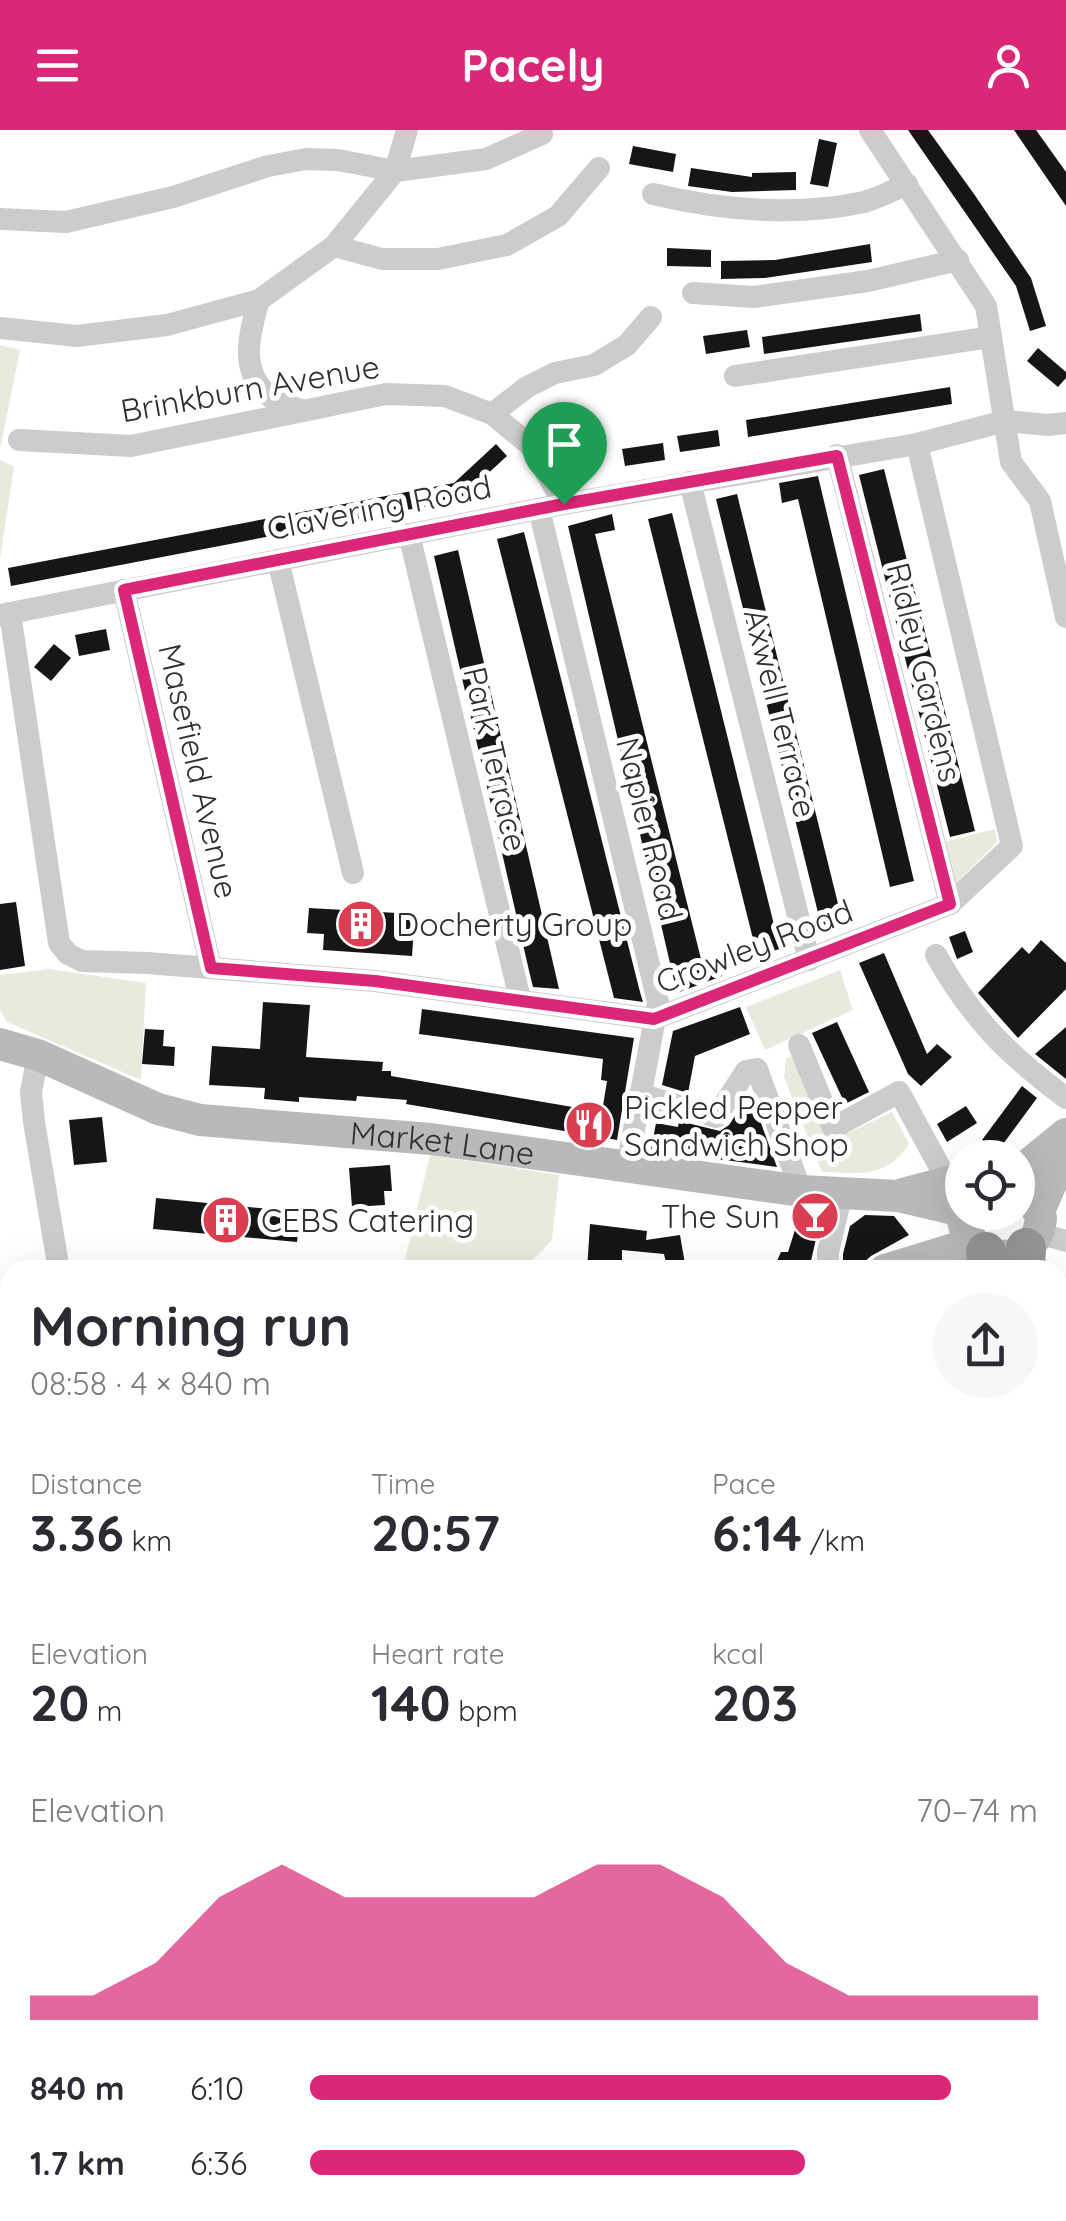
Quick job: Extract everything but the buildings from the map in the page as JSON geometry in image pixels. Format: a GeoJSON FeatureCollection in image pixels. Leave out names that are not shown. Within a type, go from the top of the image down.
{"type":"FeatureCollection","features":[{"type":"Feature","properties":{"kind":"street"},"geometry":{"type":"LineString","coordinates":[[0,328],[77,336],[167,324],[259,300],[334,246],[394,171],[407,130]]}},
{"type":"Feature","properties":{"kind":"street"},"geometry":{"type":"LineString","coordinates":[[870,130],[986,306],[1011,462],[1040,500],[1066,615]]}},
{"type":"Feature","properties":{"kind":"street"},"geometry":{"type":"LineString","coordinates":[[0,219],[66,222],[172,197],[268,166],[306,160],[338,160],[394,171],[486,159],[542,134]]}},
{"type":"Feature","properties":{"kind":"street"},"geometry":{"type":"LineString","coordinates":[[334,246],[382,259],[438,259],[507,245],[558,216],[599,168]]}},
{"type":"Feature","properties":{"kind":"street"},"geometry":{"type":"LineString","coordinates":[[654,194],[702,206],[804,208],[866,202],[908,184]]}},
{"type":"Feature","properties":{"kind":"street"},"geometry":{"type":"LineString","coordinates":[[694,292],[754,297],[868,281],[958,260]]}},
{"type":"Feature","properties":{"kind":"street"},"geometry":{"type":"LineString","coordinates":[[259,300],[249,335],[250,373],[272,398],[304,411]]}},
{"type":"Feature","properties":{"kind":"street"},"geometry":{"type":"LineString","coordinates":[[492,414],[527,387],[555,373],[594,365],[627,345],[650,316]]}},
{"type":"Feature","properties":{"kind":"street"},"geometry":{"type":"LineString","coordinates":[[735,376],[991,337]]}},
{"type":"Feature","properties":{"kind":"street","name":"Brinkburn Avenue"},"geometry":{"type":"LineString","coordinates":[[19,440],[132,446],[386,394],[445,396],[492,414],[530,446],[564,504]]}},
{"type":"Feature","properties":{"kind":"street","name":"Clavering Road"},"geometry":{"type":"LineString","coordinates":[[5,614],[564,504],[917,444],[1005,421],[1048,425],[1066,422]]}},
{"type":"Feature","properties":{"kind":"street","name":"Crowley Road"},"geometry":{"type":"LineString","coordinates":[[5,614],[59,943],[68,954],[82,961],[375,981],[654,1019],[950,904],[1012,846],[917,444]]}},
{"type":"Feature","properties":{"kind":"street","name":"Ridley Gardens"},"geometry":{"type":"LineString","coordinates":[[837,456],[950,904]]}},
{"type":"Feature","properties":{"kind":"street","name":"Axwell Terrace"},"geometry":{"type":"LineString","coordinates":[[690,482],[810,960]]}},
{"type":"Feature","properties":{"kind":"street","name":"Napier Road"},"geometry":{"type":"LineString","coordinates":[[539,509],[658,1002],[627,1167]]}},
{"type":"Feature","properties":{"kind":"street","name":"Park Terrace"},"geometry":{"type":"LineString","coordinates":[[409,534],[520,999]]}},
{"type":"Feature","properties":{"kind":"street"},"geometry":{"type":"LineString","coordinates":[[278,560],[353,873]]}},
{"type":"Feature","properties":{"kind":"street","name":"Masefield Avenue"},"geometry":{"type":"LineString","coordinates":[[124,590],[211,968]]}},
{"type":"Feature","properties":{"kind":"street"},"geometry":{"type":"LineString","coordinates":[[936,954],[961,1000],[1008,1052],[1066,1098]]}},
{"type":"Feature","properties":{"kind":"street","name":"Market Lane"},"geometry":{"type":"LineString","coordinates":[[0,1044],[38,1055],[158,1110],[200,1120],[431,1139],[801,1192],[898,1196],[945,1213]]}},
{"type":"Feature","properties":{"kind":"street"},"geometry":{"type":"LineString","coordinates":[[799,1045],[832,1128],[900,1092],[945,1177]]}},
{"type":"Feature","properties":{"kind":"street"},"geometry":{"type":"LineString","coordinates":[[38,1055],[31,1092],[57,1260]]}},
{"type":"Feature","properties":{"kind":"street"},"geometry":{"type":"LineString","coordinates":[[640,1094],[716,1116],[746,1072],[757,1069],[801,1192]]}},
{"type":"Feature","properties":{"kind":"street"},"geometry":{"type":"LineString","coordinates":[[1035,1159],[1066,1134]]}},
{"type":"Feature","properties":{"kind":"street"},"geometry":{"type":"LineString","coordinates":[[978,1230],[1006,1256],[1039,1240],[1066,1149]]}},
{"type":"Feature","properties":{"kind":"street"},"geometry":{"type":"LineString","coordinates":[[828,1260],[842,1193]]}},
{"type":"Feature","properties":{"kind":"street"},"geometry":{"type":"LineString","coordinates":[[904,1260],[953,1230]]}},
{"type":"Feature","properties":{"kind":"shaded area"},"geometry":{"type":"Polygon","coordinates":[[[0,345],[20,350],[0,449],[0,345]]]}},
{"type":"Feature","properties":{"kind":"shaded area"},"geometry":{"type":"Polygon","coordinates":[[[0,460],[14,467],[0,559],[0,460]]]}},
{"type":"Feature","properties":{"kind":"shaded area"},"geometry":{"type":"Polygon","coordinates":[[[995,829],[997,842],[955,884],[944,842],[995,829]]]}},
{"type":"Feature","properties":{"kind":"shaded area"},"geometry":{"type":"Polygon","coordinates":[[[49,969],[146,983],[141,1080],[7,1022],[0,1010],[0,975],[49,969]]]}},
{"type":"Feature","properties":{"kind":"shaded area"},"geometry":{"type":"Polygon","coordinates":[[[840,970],[853,1010],[765,1050],[746,1007],[840,970]]]}},
{"type":"Feature","properties":{"kind":"shaded area"},"geometry":{"type":"Polygon","coordinates":[[[796,1055],[825,1131],[848,1133],[892,1112],[909,1144],[900,1155],[871,1172],[822,1172],[784,1077],[786,1058],[796,1055]]]}},
{"type":"Feature","properties":{"kind":"shaded area"},"geometry":{"type":"Polygon","coordinates":[[[430,1155],[559,1175],[552,1240],[533,1260],[405,1260],[430,1155]]]}},
{"type":"Feature","properties":{"kind":"place","name":"Docherty Group"},"geometry":{"type":"Point","coordinates":[361,924]}},
{"type":"Feature","properties":{"kind":"place","name":"Pickled Pepper Sandwich Shop"},"geometry":{"type":"Point","coordinates":[589,1125]}},
{"type":"Feature","properties":{"kind":"place","name":"The Sun"},"geometry":{"type":"Point","coordinates":[815,1216]}},
{"type":"Feature","properties":{"kind":"place","name":"CEBS Catering"},"geometry":{"type":"Point","coordinates":[226,1220]}},
{"type":"Feature","properties":{"kind":"route"},"geometry":{"type":"LineString","coordinates":[[837,456],[950,904],[654,1019],[375,981],[211,968],[124,590],[564,504],[837,456]]}}]}
